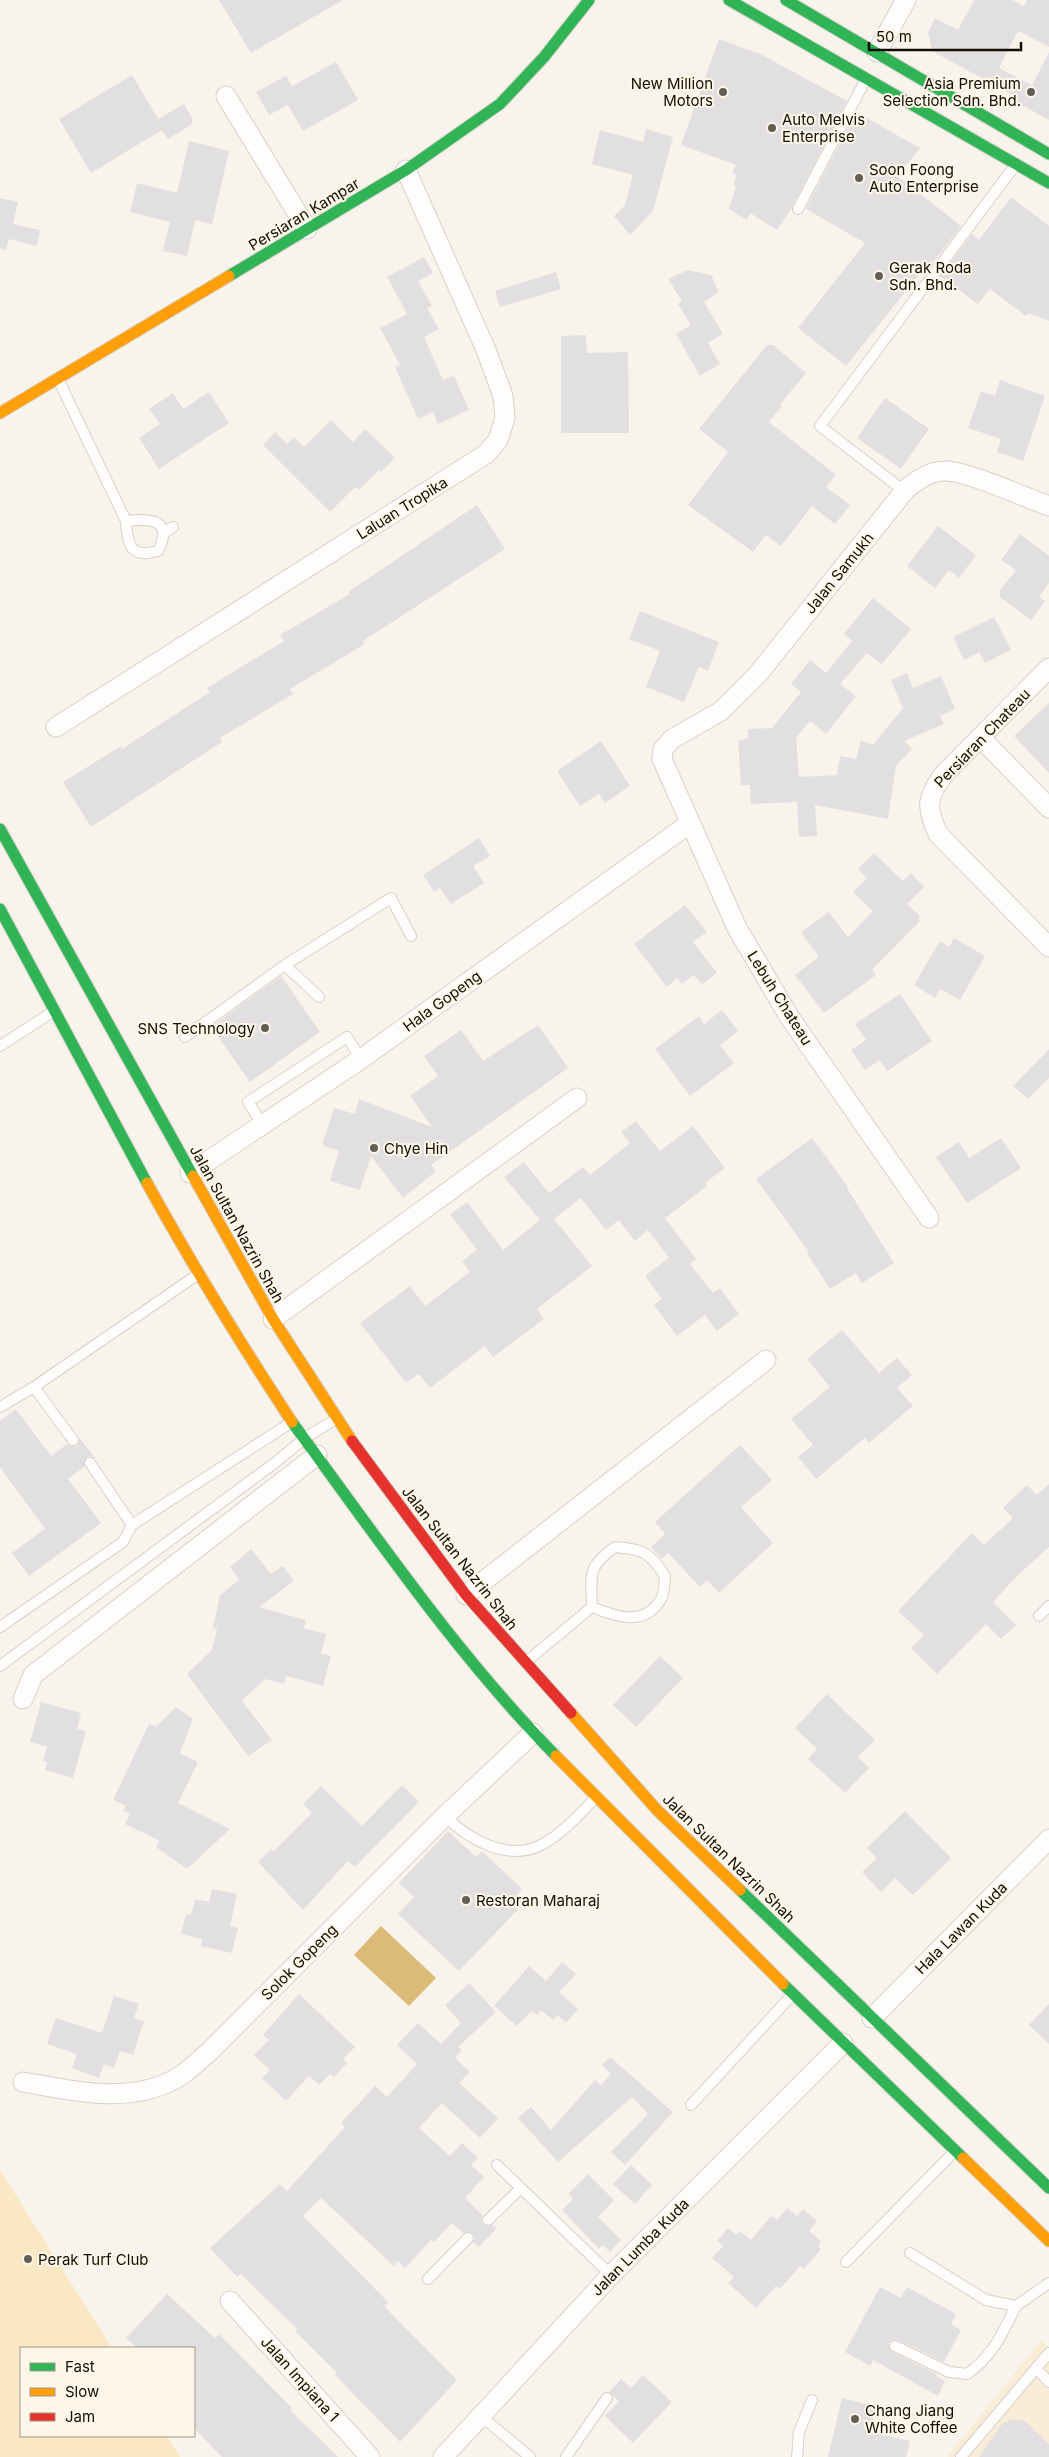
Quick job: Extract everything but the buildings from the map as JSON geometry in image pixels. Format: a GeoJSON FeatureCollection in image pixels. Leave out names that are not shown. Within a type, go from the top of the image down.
{"type":"FeatureCollection","features":[{"type":"Feature","properties":{"kind":"main road","name":"Persiaran Kampar"},"geometry":{"type":"LineString","coordinates":[[0,413],[406,170],[500,104],[544,57],[589,0]]}},
{"type":"Feature","properties":{"kind":"main road"},"geometry":{"type":"LineString","coordinates":[[729,0],[1049,183]]}},
{"type":"Feature","properties":{"kind":"main road"},"geometry":{"type":"LineString","coordinates":[[786,0],[1049,154]]}},
{"type":"Feature","properties":{"kind":"main road","name":"Jalan Sultan Nazrin Shah"},"geometry":{"type":"LineString","coordinates":[[0,829],[273,1319],[336,1419],[466,1595],[524,1663],[657,1810],[1049,2188]]}},
{"type":"Feature","properties":{"kind":"main road"},"geometry":{"type":"LineString","coordinates":[[0,909],[198,1274],[292,1422],[444,1627],[533,1733],[596,1797],[843,2043],[1049,2241]]}},
{"type":"Feature","properties":{"kind":"street"},"geometry":{"type":"LineString","coordinates":[[877,52],[906,0]]}},
{"type":"Feature","properties":{"kind":"street"},"geometry":{"type":"LineString","coordinates":[[226,96],[307,230]]}},
{"type":"Feature","properties":{"kind":"street","name":"Laluan Tropika"},"geometry":{"type":"LineString","coordinates":[[56,727],[486,454],[498,440],[505,418],[503,396],[486,350],[406,170]]}},
{"type":"Feature","properties":{"kind":"street","name":"Jalan Samukh"},"geometry":{"type":"LineString","coordinates":[[662,759],[664,749],[672,739],[721,711],[758,674],[904,491],[924,476],[947,471],[971,477],[1049,506]]}},
{"type":"Feature","properties":{"kind":"street","name":"Persiaran Chateau"},"geometry":{"type":"LineString","coordinates":[[1048,671],[944,774],[931,792],[929,813],[938,834],[1049,947]]}},
{"type":"Feature","properties":{"kind":"street"},"geometry":{"type":"LineString","coordinates":[[980,737],[1049,808]]}},
{"type":"Feature","properties":{"kind":"street","name":"Lebuh Chateau"},"geometry":{"type":"LineString","coordinates":[[662,759],[737,928],[790,1018],[929,1218]]}},
{"type":"Feature","properties":{"kind":"street","name":"Hala Gopeng"},"geometry":{"type":"LineString","coordinates":[[190,1173],[361,1059],[690,824]]}},
{"type":"Feature","properties":{"kind":"street"},"geometry":{"type":"LineString","coordinates":[[273,1319],[577,1098]]}},
{"type":"Feature","properties":{"kind":"street"},"geometry":{"type":"LineString","coordinates":[[466,1595],[766,1360]]}},
{"type":"Feature","properties":{"kind":"street"},"geometry":{"type":"LineString","coordinates":[[23,1700],[33,1674],[317,1455]]}},
{"type":"Feature","properties":{"kind":"street","name":"Solok Gopeng"},"geometry":{"type":"LineString","coordinates":[[23,2082],[93,2095],[149,2090],[178,2078],[210,2051],[445,1816],[533,1733]]}},
{"type":"Feature","properties":{"kind":"street","name":"Hala Lawan Kuda"},"geometry":{"type":"LineString","coordinates":[[872,2018],[1049,1839]]}},
{"type":"Feature","properties":{"kind":"street","name":"Jalan Lumba Kuda"},"geometry":{"type":"LineString","coordinates":[[443,2457],[612,2275],[843,2043]]}},
{"type":"Feature","properties":{"kind":"street","name":"Jalan Impiana 1"},"geometry":{"type":"LineString","coordinates":[[230,2301],[370,2457]]}},
{"type":"Feature","properties":{"kind":"lane"},"geometry":{"type":"LineString","coordinates":[[798,209],[866,78]]}},
{"type":"Feature","properties":{"kind":"lane"},"geometry":{"type":"LineString","coordinates":[[904,491],[820,426],[1016,164]]}},
{"type":"Feature","properties":{"kind":"lane"},"geometry":{"type":"LineString","coordinates":[[58,378],[126,522],[127,541],[134,551],[147,554],[158,551],[164,533],[173,526]]}},
{"type":"Feature","properties":{"kind":"lane"},"geometry":{"type":"LineString","coordinates":[[126,522],[145,519],[154,521],[162,527],[164,533]]}},
{"type":"Feature","properties":{"kind":"lane"},"geometry":{"type":"LineString","coordinates":[[185,1037],[285,965],[391,898],[411,936]]}},
{"type":"Feature","properties":{"kind":"lane"},"geometry":{"type":"LineString","coordinates":[[285,965],[320,997]]}},
{"type":"Feature","properties":{"kind":"lane"},"geometry":{"type":"LineString","coordinates":[[0,1046],[54,1010]]}},
{"type":"Feature","properties":{"kind":"lane"},"geometry":{"type":"LineString","coordinates":[[263,1124],[248,1102],[347,1037],[361,1059]]}},
{"type":"Feature","properties":{"kind":"lane"},"geometry":{"type":"LineString","coordinates":[[0,1407],[34,1387],[198,1274]]}},
{"type":"Feature","properties":{"kind":"lane"},"geometry":{"type":"LineString","coordinates":[[34,1387],[73,1440]]}},
{"type":"Feature","properties":{"kind":"lane"},"geometry":{"type":"LineString","coordinates":[[0,1666],[276,1462],[304,1438],[336,1419]]}},
{"type":"Feature","properties":{"kind":"lane"},"geometry":{"type":"LineString","coordinates":[[0,1627],[123,1542],[132,1525],[292,1422]]}},
{"type":"Feature","properties":{"kind":"lane"},"geometry":{"type":"LineString","coordinates":[[90,1463],[132,1525]]}},
{"type":"Feature","properties":{"kind":"lane"},"geometry":{"type":"LineString","coordinates":[[615,1547],[639,1549],[657,1563],[665,1576],[662,1598],[645,1616],[624,1618],[592,1606],[591,1579],[596,1560],[615,1547]]}},
{"type":"Feature","properties":{"kind":"lane"},"geometry":{"type":"LineString","coordinates":[[524,1663],[592,1606]]}},
{"type":"Feature","properties":{"kind":"lane"},"geometry":{"type":"LineString","coordinates":[[1039,1616],[1049,1606]]}},
{"type":"Feature","properties":{"kind":"lane"},"geometry":{"type":"LineString","coordinates":[[445,1816],[460,1831],[483,1844],[508,1851],[538,1846],[577,1818],[596,1797]]}},
{"type":"Feature","properties":{"kind":"lane"},"geometry":{"type":"LineString","coordinates":[[691,2105],[793,1993]]}},
{"type":"Feature","properties":{"kind":"lane"},"geometry":{"type":"LineString","coordinates":[[846,2262],[956,2150]]}},
{"type":"Feature","properties":{"kind":"lane"},"geometry":{"type":"LineString","coordinates":[[497,2165],[612,2275]]}},
{"type":"Feature","properties":{"kind":"lane"},"geometry":{"type":"LineString","coordinates":[[488,2220],[521,2188]]}},
{"type":"Feature","properties":{"kind":"lane"},"geometry":{"type":"LineString","coordinates":[[428,2279],[468,2238]]}},
{"type":"Feature","properties":{"kind":"lane"},"geometry":{"type":"LineString","coordinates":[[910,2253],[986,2300],[1016,2306]]}},
{"type":"Feature","properties":{"kind":"lane"},"geometry":{"type":"LineString","coordinates":[[895,2346],[949,2372],[967,2374],[998,2344],[1016,2306],[1049,2282]]}},
{"type":"Feature","properties":{"kind":"lane"},"geometry":{"type":"LineString","coordinates":[[961,2457],[1049,2353]]}},
{"type":"Feature","properties":{"kind":"lane"},"geometry":{"type":"LineString","coordinates":[[1036,2368],[1049,2382]]}},
{"type":"Feature","properties":{"kind":"lane"},"geometry":{"type":"LineString","coordinates":[[566,2457],[607,2398]]}},
{"type":"Feature","properties":{"kind":"lane"},"geometry":{"type":"LineString","coordinates":[[797,2457],[799,2432],[812,2400]]}},
{"type":"Feature","properties":{"kind":"lane"},"geometry":{"type":"LineString","coordinates":[[481,2416],[530,2457]]}},
{"type":"Feature","properties":{"kind":"shaded area"},"geometry":{"type":"Polygon","coordinates":[[[381,1926],[436,1978],[409,2006],[354,1955],[381,1926]]]}},
{"type":"Feature","properties":{"kind":"shaded area","name":"Perak Turf Club"},"geometry":{"type":"Polygon","coordinates":[[[0,2170],[111,2347],[20,2347],[20,2437],[168,2437],[180,2457],[0,2457],[0,2170]]]}},
{"type":"Feature","properties":{"kind":"shaded area"},"geometry":{"type":"Polygon","coordinates":[[[1041,2340],[1049,2348],[1049,2457],[947,2457],[1041,2340]]]}},
{"type":"Feature","properties":{"kind":"traffic: fast"},"geometry":{"type":"LineString","coordinates":[[229,276],[406,170],[500,104],[544,57],[589,0]]}},
{"type":"Feature","properties":{"kind":"traffic: fast"},"geometry":{"type":"LineString","coordinates":[[729,0],[1049,183]]}},
{"type":"Feature","properties":{"kind":"traffic: fast"},"geometry":{"type":"LineString","coordinates":[[786,0],[1049,154]]}},
{"type":"Feature","properties":{"kind":"traffic: fast"},"geometry":{"type":"LineString","coordinates":[[0,829],[193,1176]]}},
{"type":"Feature","properties":{"kind":"traffic: fast"},"geometry":{"type":"LineString","coordinates":[[0,909],[147,1183]]}},
{"type":"Feature","properties":{"kind":"traffic: fast"},"geometry":{"type":"LineString","coordinates":[[292,1422],[451,1636],[556,1756]]}},
{"type":"Feature","properties":{"kind":"traffic: fast"},"geometry":{"type":"LineString","coordinates":[[740,1890],[1049,2188]]}},
{"type":"Feature","properties":{"kind":"traffic: fast"},"geometry":{"type":"LineString","coordinates":[[783,1984],[963,2158]]}},
{"type":"Feature","properties":{"kind":"traffic: slow"},"geometry":{"type":"LineString","coordinates":[[0,413],[229,276]]}},
{"type":"Feature","properties":{"kind":"traffic: slow"},"geometry":{"type":"LineString","coordinates":[[193,1176],[273,1319],[352,1441]]}},
{"type":"Feature","properties":{"kind":"traffic: slow"},"geometry":{"type":"LineString","coordinates":[[147,1183],[217,1304],[292,1422]]}},
{"type":"Feature","properties":{"kind":"traffic: slow"},"geometry":{"type":"LineString","coordinates":[[571,1713],[657,1810],[740,1890]]}},
{"type":"Feature","properties":{"kind":"traffic: slow"},"geometry":{"type":"LineString","coordinates":[[556,1756],[783,1984]]}},
{"type":"Feature","properties":{"kind":"traffic: slow"},"geometry":{"type":"LineString","coordinates":[[963,2158],[1049,2241]]}},
{"type":"Feature","properties":{"kind":"traffic: jam"},"geometry":{"type":"LineString","coordinates":[[352,1441],[466,1595],[571,1713]]}},
{"type":"Feature","properties":{"kind":"place","name":"New Million Motors"},"geometry":{"type":"Point","coordinates":[723,92]}},
{"type":"Feature","properties":{"kind":"place","name":"Asia Premium Selection Sdn. Bhd."},"geometry":{"type":"Point","coordinates":[1031,92]}},
{"type":"Feature","properties":{"kind":"place","name":"Auto Melvis Enterprise"},"geometry":{"type":"Point","coordinates":[772,128]}},
{"type":"Feature","properties":{"kind":"place","name":"Soon Foong Auto Enterprise"},"geometry":{"type":"Point","coordinates":[859,178]}},
{"type":"Feature","properties":{"kind":"place","name":"Gerak Roda Sdn. Bhd."},"geometry":{"type":"Point","coordinates":[879,276]}},
{"type":"Feature","properties":{"kind":"place","name":"SNS Technology"},"geometry":{"type":"Point","coordinates":[265,1028]}},
{"type":"Feature","properties":{"kind":"place","name":"Chye Hin"},"geometry":{"type":"Point","coordinates":[374,1148]}},
{"type":"Feature","properties":{"kind":"place","name":"Restoran Maharaj"},"geometry":{"type":"Point","coordinates":[466,1900]}},
{"type":"Feature","properties":{"kind":"place","name":"Perak Turf Club"},"geometry":{"type":"Point","coordinates":[28,2259]}},
{"type":"Feature","properties":{"kind":"place","name":"Chang Jiang White Coffee"},"geometry":{"type":"Point","coordinates":[855,2419]}}]}
